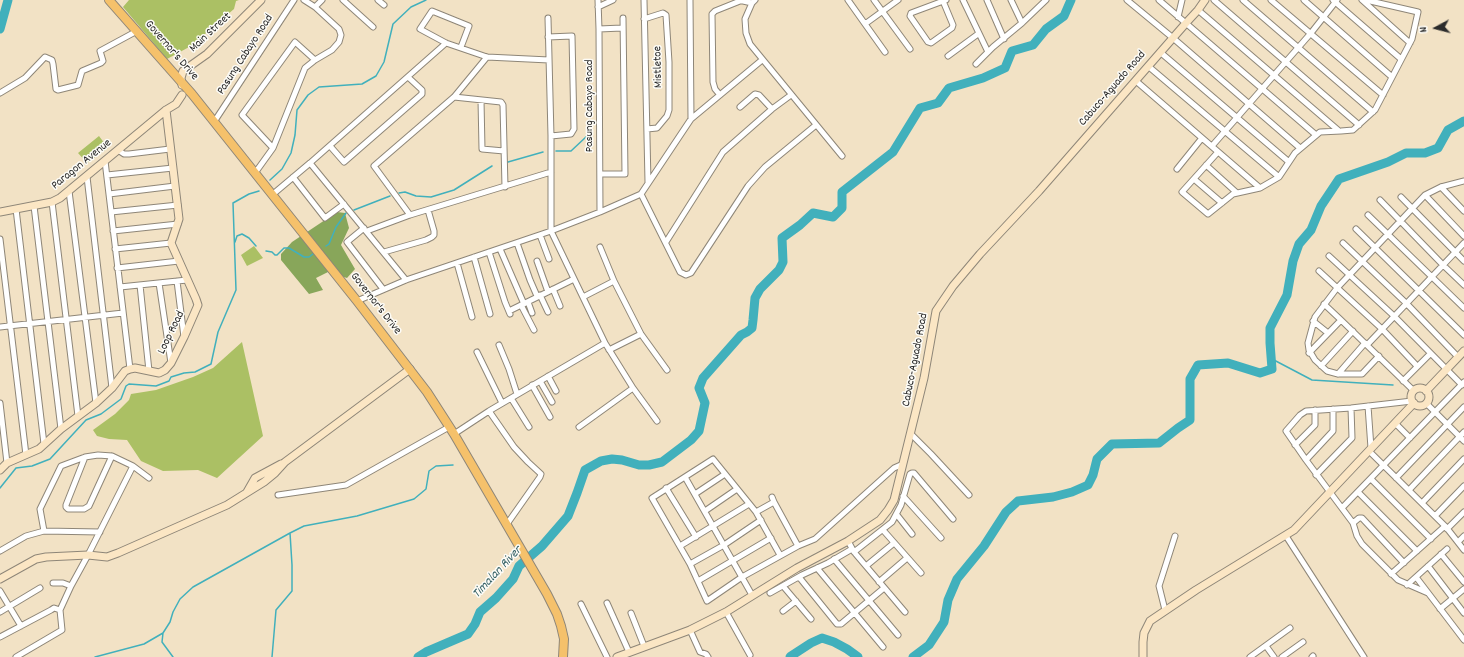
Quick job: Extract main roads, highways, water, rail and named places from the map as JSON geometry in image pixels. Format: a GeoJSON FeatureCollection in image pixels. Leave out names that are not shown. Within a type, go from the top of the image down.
{"type":"FeatureCollection","features":[{"type":"Feature","properties":{"kind":"main road","name":"Governor's Drive"},"geometry":{"type":"LineString","coordinates":[[109,0],[192,94],[410,369],[454,434],[548,594],[559,620],[564,639],[563,657]]}},
{"type":"Feature","properties":{"kind":"waterway"},"geometry":{"type":"LineString","coordinates":[[0,29],[8,0]]}},
{"type":"Feature","properties":{"kind":"waterway"},"geometry":{"type":"LineString","coordinates":[[270,180],[282,169],[291,153],[295,135],[297,110],[308,95],[319,87],[362,84],[376,76],[384,62],[393,24],[411,7],[426,0]]}},
{"type":"Feature","properties":{"kind":"waterway","name":"Timalan River"},"geometry":{"type":"LineString","coordinates":[[418,657],[468,634],[475,624],[480,612],[496,598],[513,579],[519,566],[542,546],[568,516],[585,470],[601,461],[612,459],[639,465],[649,465],[662,462],[691,440],[699,431],[705,403],[699,388],[703,378],[741,335],[752,328],[755,298],[760,289],[779,270],[783,262],[782,238],[813,213],[833,217],[842,208],[842,192],[893,152],[920,108],[938,103],[949,88],[983,78],[1005,68],[1012,51],[1033,45],[1046,29],[1064,16],[1071,0]]}},
{"type":"Feature","properties":{"kind":"waterway"},"geometry":{"type":"LineString","coordinates":[[913,657],[929,645],[944,622],[948,600],[957,579],[984,546],[1006,512],[1018,501],[1053,497],[1072,492],[1088,485],[1093,475],[1097,459],[1112,444],[1159,443],[1190,420],[1190,379],[1198,365],[1228,363],[1260,373],[1272,369],[1270,328],[1287,295],[1293,261],[1299,244],[1311,230],[1321,206],[1339,179],[1388,162],[1406,153],[1425,153],[1438,148],[1448,130],[1464,121]]}},
{"type":"Feature","properties":{"kind":"waterway"},"geometry":{"type":"LineString","coordinates":[[556,151],[571,151],[587,136]]}},
{"type":"Feature","properties":{"kind":"waterway"},"geometry":{"type":"LineString","coordinates":[[508,162],[543,152]]}},
{"type":"Feature","properties":{"kind":"waterway"},"geometry":{"type":"LineString","coordinates":[[399,193],[405,192],[416,196],[431,197],[454,190],[492,166]]}},
{"type":"Feature","properties":{"kind":"waterway"},"geometry":{"type":"LineString","coordinates":[[0,488],[16,468],[32,466],[50,459],[86,420],[101,414],[121,399],[126,386],[129,384],[156,386],[169,381],[171,377],[184,373],[195,372],[211,364],[218,332],[236,290],[233,203],[249,194],[259,191]]}},
{"type":"Feature","properties":{"kind":"waterway"},"geometry":{"type":"LineString","coordinates":[[354,210],[390,196]]}},
{"type":"Feature","properties":{"kind":"waterway"},"geometry":{"type":"LineString","coordinates":[[326,246],[329,244],[336,227],[346,213]]}},
{"type":"Feature","properties":{"kind":"waterway"},"geometry":{"type":"LineString","coordinates":[[235,242],[237,236],[242,234],[249,238],[256,246]]}},
{"type":"Feature","properties":{"kind":"waterway"},"geometry":{"type":"LineString","coordinates":[[266,251],[277,255],[284,248],[289,248],[304,257],[309,257],[313,254]]}},
{"type":"Feature","properties":{"kind":"waterway"},"geometry":{"type":"LineString","coordinates":[[1272,359],[1312,380],[1393,385]]}},
{"type":"Feature","properties":{"kind":"waterway"},"geometry":{"type":"LineString","coordinates":[[272,657],[276,610],[292,591],[290,533],[304,526],[357,516],[414,499],[426,489],[429,471],[436,466],[453,465]]}},
{"type":"Feature","properties":{"kind":"waterway"},"geometry":{"type":"LineString","coordinates":[[95,657],[144,644],[163,633],[170,622],[173,612],[180,599],[193,587],[290,533]]}},
{"type":"Feature","properties":{"kind":"waterway"},"geometry":{"type":"LineString","coordinates":[[163,633],[162,642],[173,657]]}},
{"type":"Feature","properties":{"kind":"waterway"},"geometry":{"type":"LineString","coordinates":[[790,657],[811,643],[822,638],[834,642],[858,657]]}}]}
